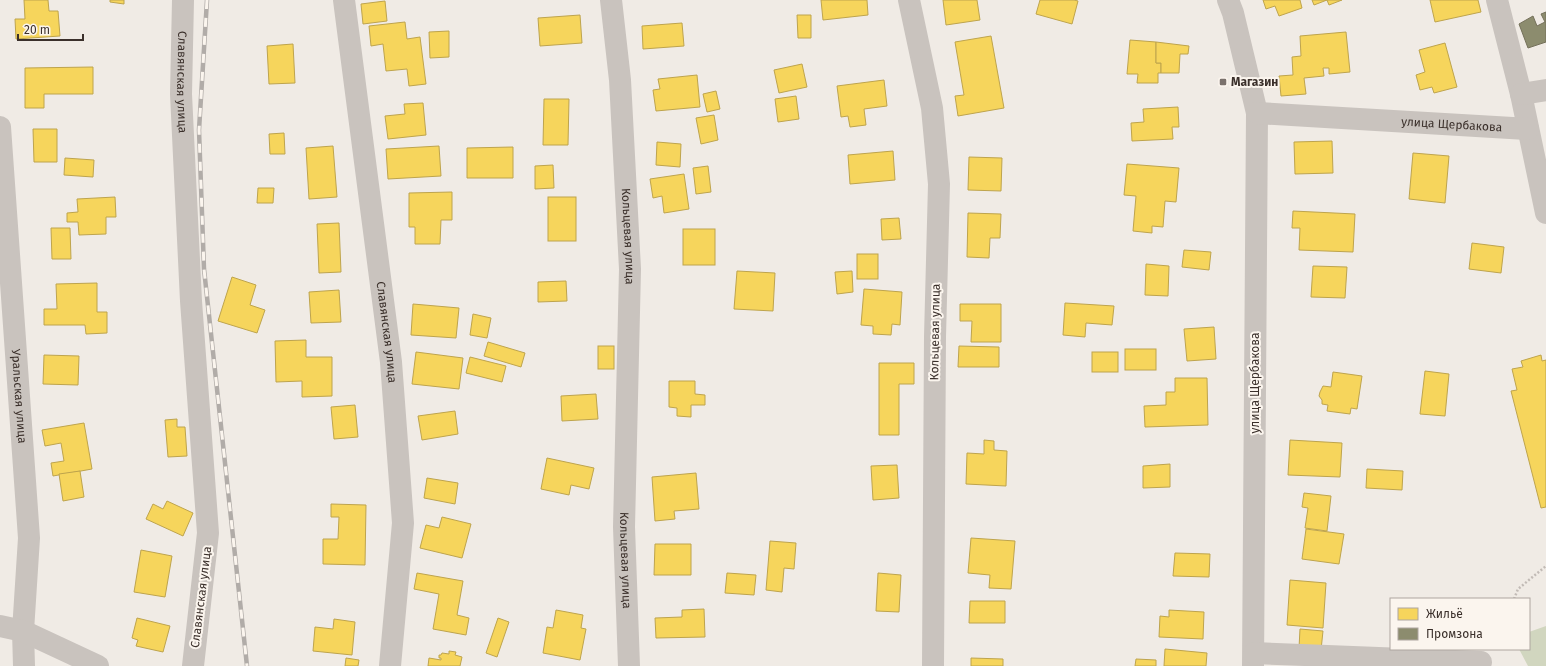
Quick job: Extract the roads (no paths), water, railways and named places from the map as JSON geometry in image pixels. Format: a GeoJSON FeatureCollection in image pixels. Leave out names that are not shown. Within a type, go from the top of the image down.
{"type":"FeatureCollection","features":[{"type":"Feature","properties":{"kind":"street","name":"Славянская улица"},"geometry":{"type":"LineString","coordinates":[[183,0],[181,94],[191,301],[208,534],[193,666]]}},
{"type":"Feature","properties":{"kind":"street","name":"Славянская улица"},"geometry":{"type":"LineString","coordinates":[[344,0],[392,362],[403,515],[390,666]]}},
{"type":"Feature","properties":{"kind":"street","name":"Кольцевая улица"},"geometry":{"type":"LineString","coordinates":[[611,0],[620,80],[630,269],[624,527],[629,666]]}},
{"type":"Feature","properties":{"kind":"street","name":"Кольцевая улица"},"geometry":{"type":"LineString","coordinates":[[909,0],[932,108],[939,184],[935,338],[933,666]]}},
{"type":"Feature","properties":{"kind":"street","name":"улица Щербакова"},"geometry":{"type":"LineString","coordinates":[[1228,0],[1233,13],[1257,113],[1253,660],[1481,662]]}},
{"type":"Feature","properties":{"kind":"street"},"geometry":{"type":"LineString","coordinates":[[1496,0],[1521,94],[1546,213]]}},
{"type":"Feature","properties":{"kind":"street"},"geometry":{"type":"LineString","coordinates":[[1521,94],[1546,90]]}},
{"type":"Feature","properties":{"kind":"street","name":"улица Щербакова"},"geometry":{"type":"LineString","coordinates":[[1257,113],[1528,129]]}},
{"type":"Feature","properties":{"kind":"street","name":"Уральская улица"},"geometry":{"type":"LineString","coordinates":[[0,127],[29,538],[23,631],[24,666]]}},
{"type":"Feature","properties":{"kind":"street"},"geometry":{"type":"LineString","coordinates":[[0,626],[23,631],[98,666]]}},
{"type":"Feature","properties":{"kind":"railway"},"geometry":{"type":"LineString","coordinates":[[207,0],[199,130],[204,269],[247,666]]}},
{"type":"Feature","properties":{"kind":"place","name":"Магазин"},"geometry":{"type":"Point","coordinates":[1223,82]}}]}
